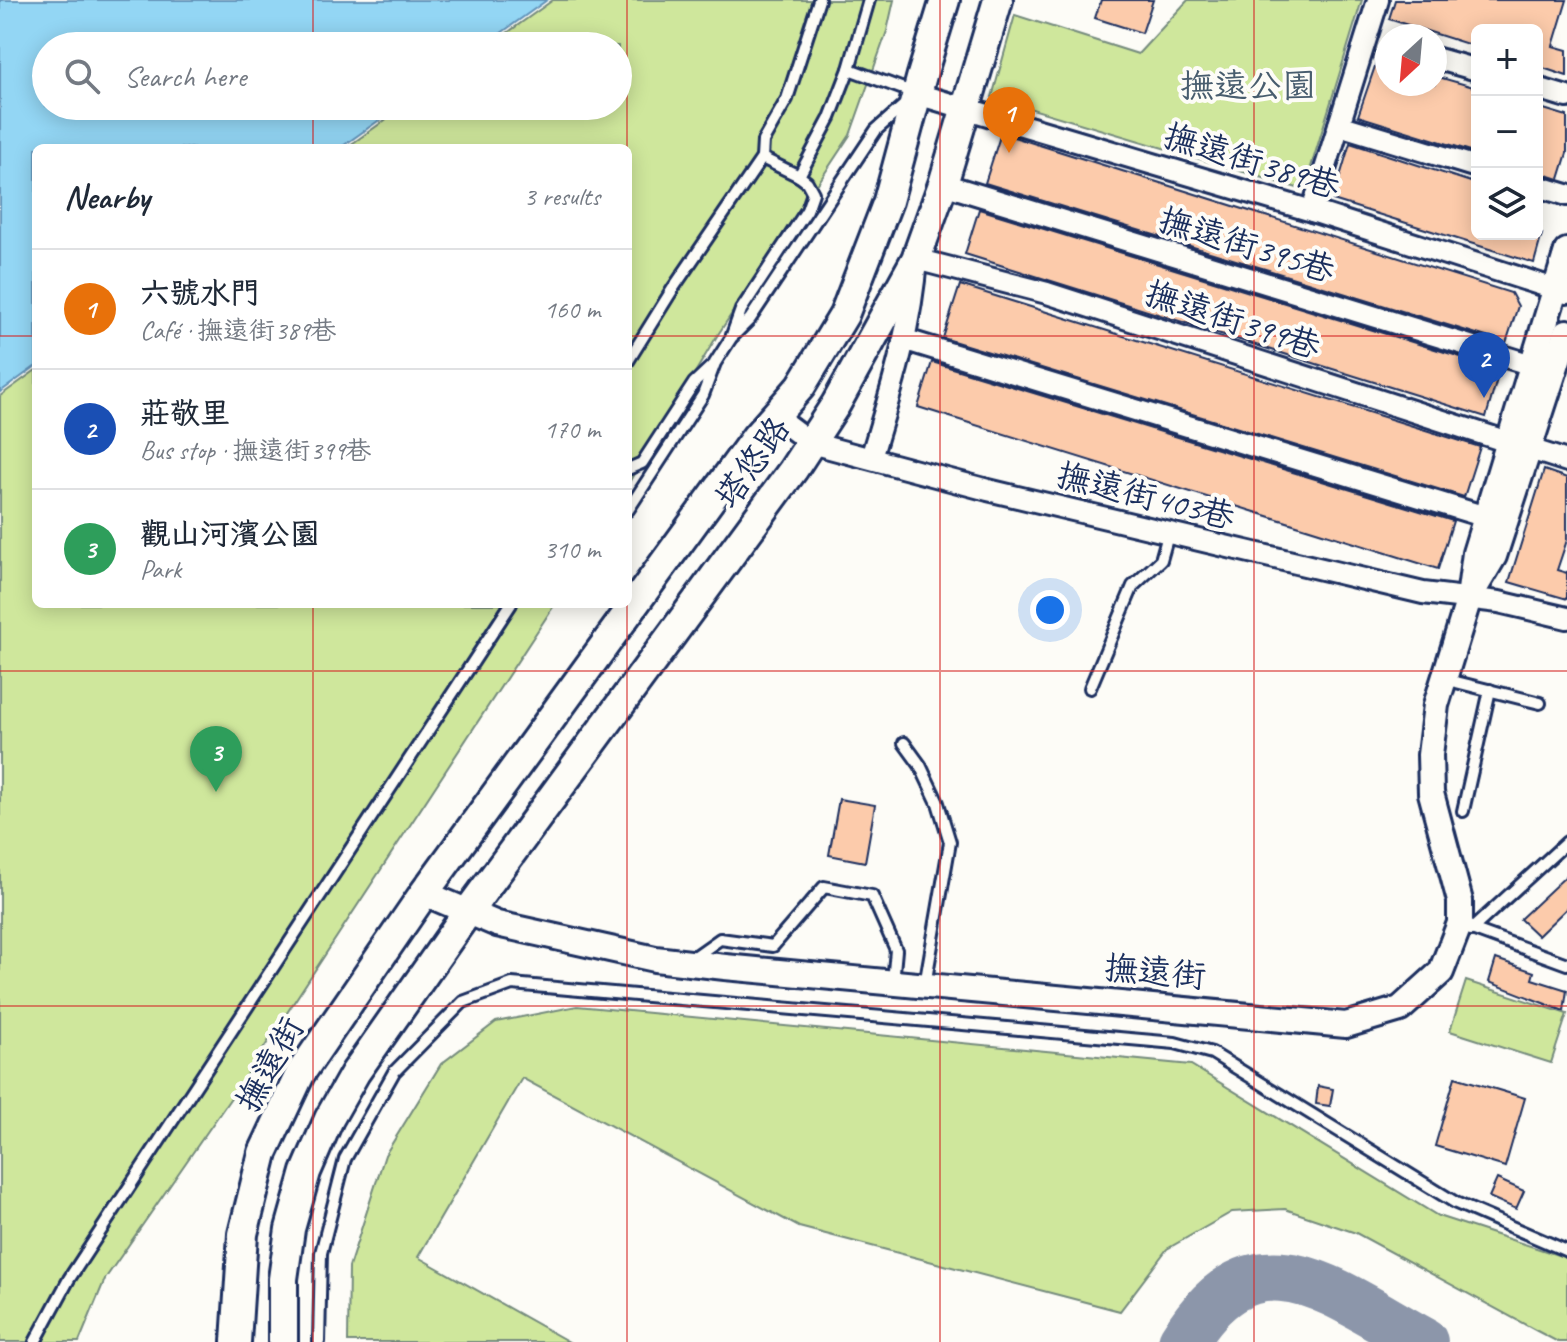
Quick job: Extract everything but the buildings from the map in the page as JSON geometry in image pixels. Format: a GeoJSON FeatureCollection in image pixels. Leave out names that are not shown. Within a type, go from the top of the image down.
{"type":"FeatureCollection","features":[{"type":"Feature","properties":{"kind":"main road","name":"塔悠路"},"geometry":{"type":"LineString","coordinates":[[632,601],[756,437],[801,386],[844,315],[888,201],[945,0]]}},
{"type":"Feature","properties":{"kind":"main road","name":"塔悠路"},"geometry":{"type":"LineString","coordinates":[[467,913],[793,470],[836,404],[916,259],[943,184],[998,0]]}},
{"type":"Feature","properties":{"kind":"main road","name":"塔悠路"},"geometry":{"type":"LineString","coordinates":[[424,893],[627,608]]}},
{"type":"Feature","properties":{"kind":"main road","name":"撫遠街"},"geometry":{"type":"LineString","coordinates":[[236,1342],[243,1234],[263,1153],[300,1074],[424,893]]}},
{"type":"Feature","properties":{"kind":"main road"},"geometry":{"type":"LineString","coordinates":[[283,1342],[283,1279],[290,1229],[306,1172],[329,1119],[355,1073],[467,913]]}},
{"type":"Feature","properties":{"kind":"street"},"geometry":{"type":"LineString","coordinates":[[1312,211],[1378,0]]}},
{"type":"Feature","properties":{"kind":"street"},"geometry":{"type":"LineString","coordinates":[[1367,37],[1375,39]]}},
{"type":"Feature","properties":{"kind":"street"},"geometry":{"type":"LineString","coordinates":[[1447,61],[1471,68]]}},
{"type":"Feature","properties":{"kind":"street"},"geometry":{"type":"LineString","coordinates":[[1543,90],[1567,97]]}},
{"type":"Feature","properties":{"kind":"street","name":"撫遠街389巷"},"geometry":{"type":"LineString","coordinates":[[917,94],[1312,211],[1561,291]]}},
{"type":"Feature","properties":{"kind":"street"},"geometry":{"type":"LineString","coordinates":[[1339,125],[1471,165]]}},
{"type":"Feature","properties":{"kind":"street","name":"撫遠街395巷"},"geometry":{"type":"LineString","coordinates":[[943,184],[1551,370]]}},
{"type":"Feature","properties":{"kind":"street"},"geometry":{"type":"LineString","coordinates":[[1543,188],[1567,195]]}},
{"type":"Feature","properties":{"kind":"street","name":"撫遠街"},"geometry":{"type":"LineString","coordinates":[[1551,370],[1567,251]]}},
{"type":"Feature","properties":{"kind":"street"},"geometry":{"type":"LineString","coordinates":[[871,458],[906,340],[913,303],[916,259]]}},
{"type":"Feature","properties":{"kind":"street","name":"撫遠街399巷"},"geometry":{"type":"LineString","coordinates":[[916,259],[1047,293],[1567,461]]}},
{"type":"Feature","properties":{"kind":"street","name":"撫遠街"},"geometry":{"type":"LineString","coordinates":[[424,893],[497,924],[655,959],[1346,1025],[1400,1009],[1441,972],[1466,926],[1431,793],[1430,755],[1436,705],[1469,598],[1472,561],[1486,517],[1567,332]]}},
{"type":"Feature","properties":{"kind":"street"},"geometry":{"type":"LineString","coordinates":[[906,340],[1486,517]]}},
{"type":"Feature","properties":{"kind":"street"},"geometry":{"type":"LineString","coordinates":[[775,416],[811,443]]}},
{"type":"Feature","properties":{"kind":"street","name":"撫遠街403巷"},"geometry":{"type":"LineString","coordinates":[[811,443],[1168,535],[1437,596],[1469,598],[1567,618]]}},
{"type":"Feature","properties":{"kind":"street","name":"撫遠街"},"geometry":{"type":"LineString","coordinates":[[1469,598],[1494,556],[1518,446]]}},
{"type":"Feature","properties":{"kind":"lane"},"geometry":{"type":"LineString","coordinates":[[632,355],[762,158],[763,141],[787,99],[819,0]]}},
{"type":"Feature","properties":{"kind":"lane"},"geometry":{"type":"LineString","coordinates":[[799,176],[830,118],[849,69],[869,0]]}},
{"type":"Feature","properties":{"kind":"lane"},"geometry":{"type":"LineString","coordinates":[[632,504],[703,395],[715,363],[731,338],[750,319],[876,130],[917,94],[849,69]]}},
{"type":"Feature","properties":{"kind":"lane"},"geometry":{"type":"LineString","coordinates":[[731,338],[741,310],[807,210],[813,193],[799,176],[762,158]]}},
{"type":"Feature","properties":{"kind":"lane"},"geometry":{"type":"LineString","coordinates":[[632,467],[642,463],[694,383],[715,363]]}},
{"type":"Feature","properties":{"kind":"lane"},"geometry":{"type":"LineString","coordinates":[[1090,688],[1133,586],[1161,560],[1168,535]]}},
{"type":"Feature","properties":{"kind":"lane"},"geometry":{"type":"LineString","coordinates":[[35,1342],[69,1279],[508,608]]}},
{"type":"Feature","properties":{"kind":"lane"},"geometry":{"type":"LineString","coordinates":[[1444,679],[1540,703]]}},
{"type":"Feature","properties":{"kind":"lane"},"geometry":{"type":"LineString","coordinates":[[1463,811],[1490,690]]}},
{"type":"Feature","properties":{"kind":"lane"},"geometry":{"type":"LineString","coordinates":[[904,743],[920,765],[938,803],[950,842],[925,985]]}},
{"type":"Feature","properties":{"kind":"lane"},"geometry":{"type":"LineString","coordinates":[[1567,842],[1466,926],[1567,964]]}},
{"type":"Feature","properties":{"kind":"lane"},"geometry":{"type":"LineString","coordinates":[[686,962],[720,939],[773,946],[824,887],[872,896],[896,950],[893,982]]}},
{"type":"Feature","properties":{"kind":"lane"},"geometry":{"type":"LineString","coordinates":[[319,1342],[321,1253],[345,1159],[394,1072],[463,1002],[512,984],[1175,1043],[1212,1053],[1456,1203],[1567,1251]]}},
{"type":"Feature","properties":{"kind":"green space"},"geometry":{"type":"Polygon","coordinates":[[[553,0],[894,0],[887,31],[850,135],[717,336],[632,477],[632,144],[352,144],[385,120],[632,120],[632,32],[508,32],[553,0]]]}},
{"type":"Feature","properties":{"kind":"green space","name":"撫遠公園"},"geometry":{"type":"Polygon","coordinates":[[[1188,0],[1362,0],[1304,190],[992,97],[1015,15],[1138,54],[1188,0]]]}},
{"type":"Feature","properties":{"kind":"green space"},"geometry":{"type":"Polygon","coordinates":[[[32,373],[32,608],[552,608],[239,1086],[105,1279],[79,1342],[0,1342],[0,396],[32,373]]]}},
{"type":"Feature","properties":{"kind":"green space"},"geometry":{"type":"Polygon","coordinates":[[[1466,981],[1567,1014],[1551,1063],[1450,1031],[1466,981]]]}},
{"type":"Feature","properties":{"kind":"green space"},"geometry":{"type":"Polygon","coordinates":[[[577,1006],[1191,1065],[1438,1216],[1567,1258],[1567,1342],[1558,1342],[1356,1233],[1285,1209],[1232,1212],[1167,1249],[1120,1311],[799,1227],[522,1078],[418,1257],[569,1342],[348,1342],[349,1267],[385,1155],[441,1064],[496,1022],[577,1006]]]}},
{"type":"Feature","properties":{"kind":"water"},"geometry":{"type":"Polygon","coordinates":[[[0,0],[547,0],[502,32],[32,32],[32,120],[379,120],[346,144],[32,144],[32,369],[0,392],[0,0]]]}},
{"type":"Feature","properties":{"kind":"taxiway"},"geometry":{"type":"LineString","coordinates":[[1183,1342],[1210,1306],[1238,1285],[1267,1277],[1296,1279],[1326,1289],[1423,1342]]}},
{"type":"Feature","properties":{"kind":"place","name":"六號水門"},"geometry":{"type":"Point","coordinates":[1009,153]}},
{"type":"Feature","properties":{"kind":"place","name":"莊敬里"},"geometry":{"type":"Point","coordinates":[1484,398]}},
{"type":"Feature","properties":{"kind":"place","name":"觀山河濱公園"},"geometry":{"type":"Point","coordinates":[216,792]}}]}
